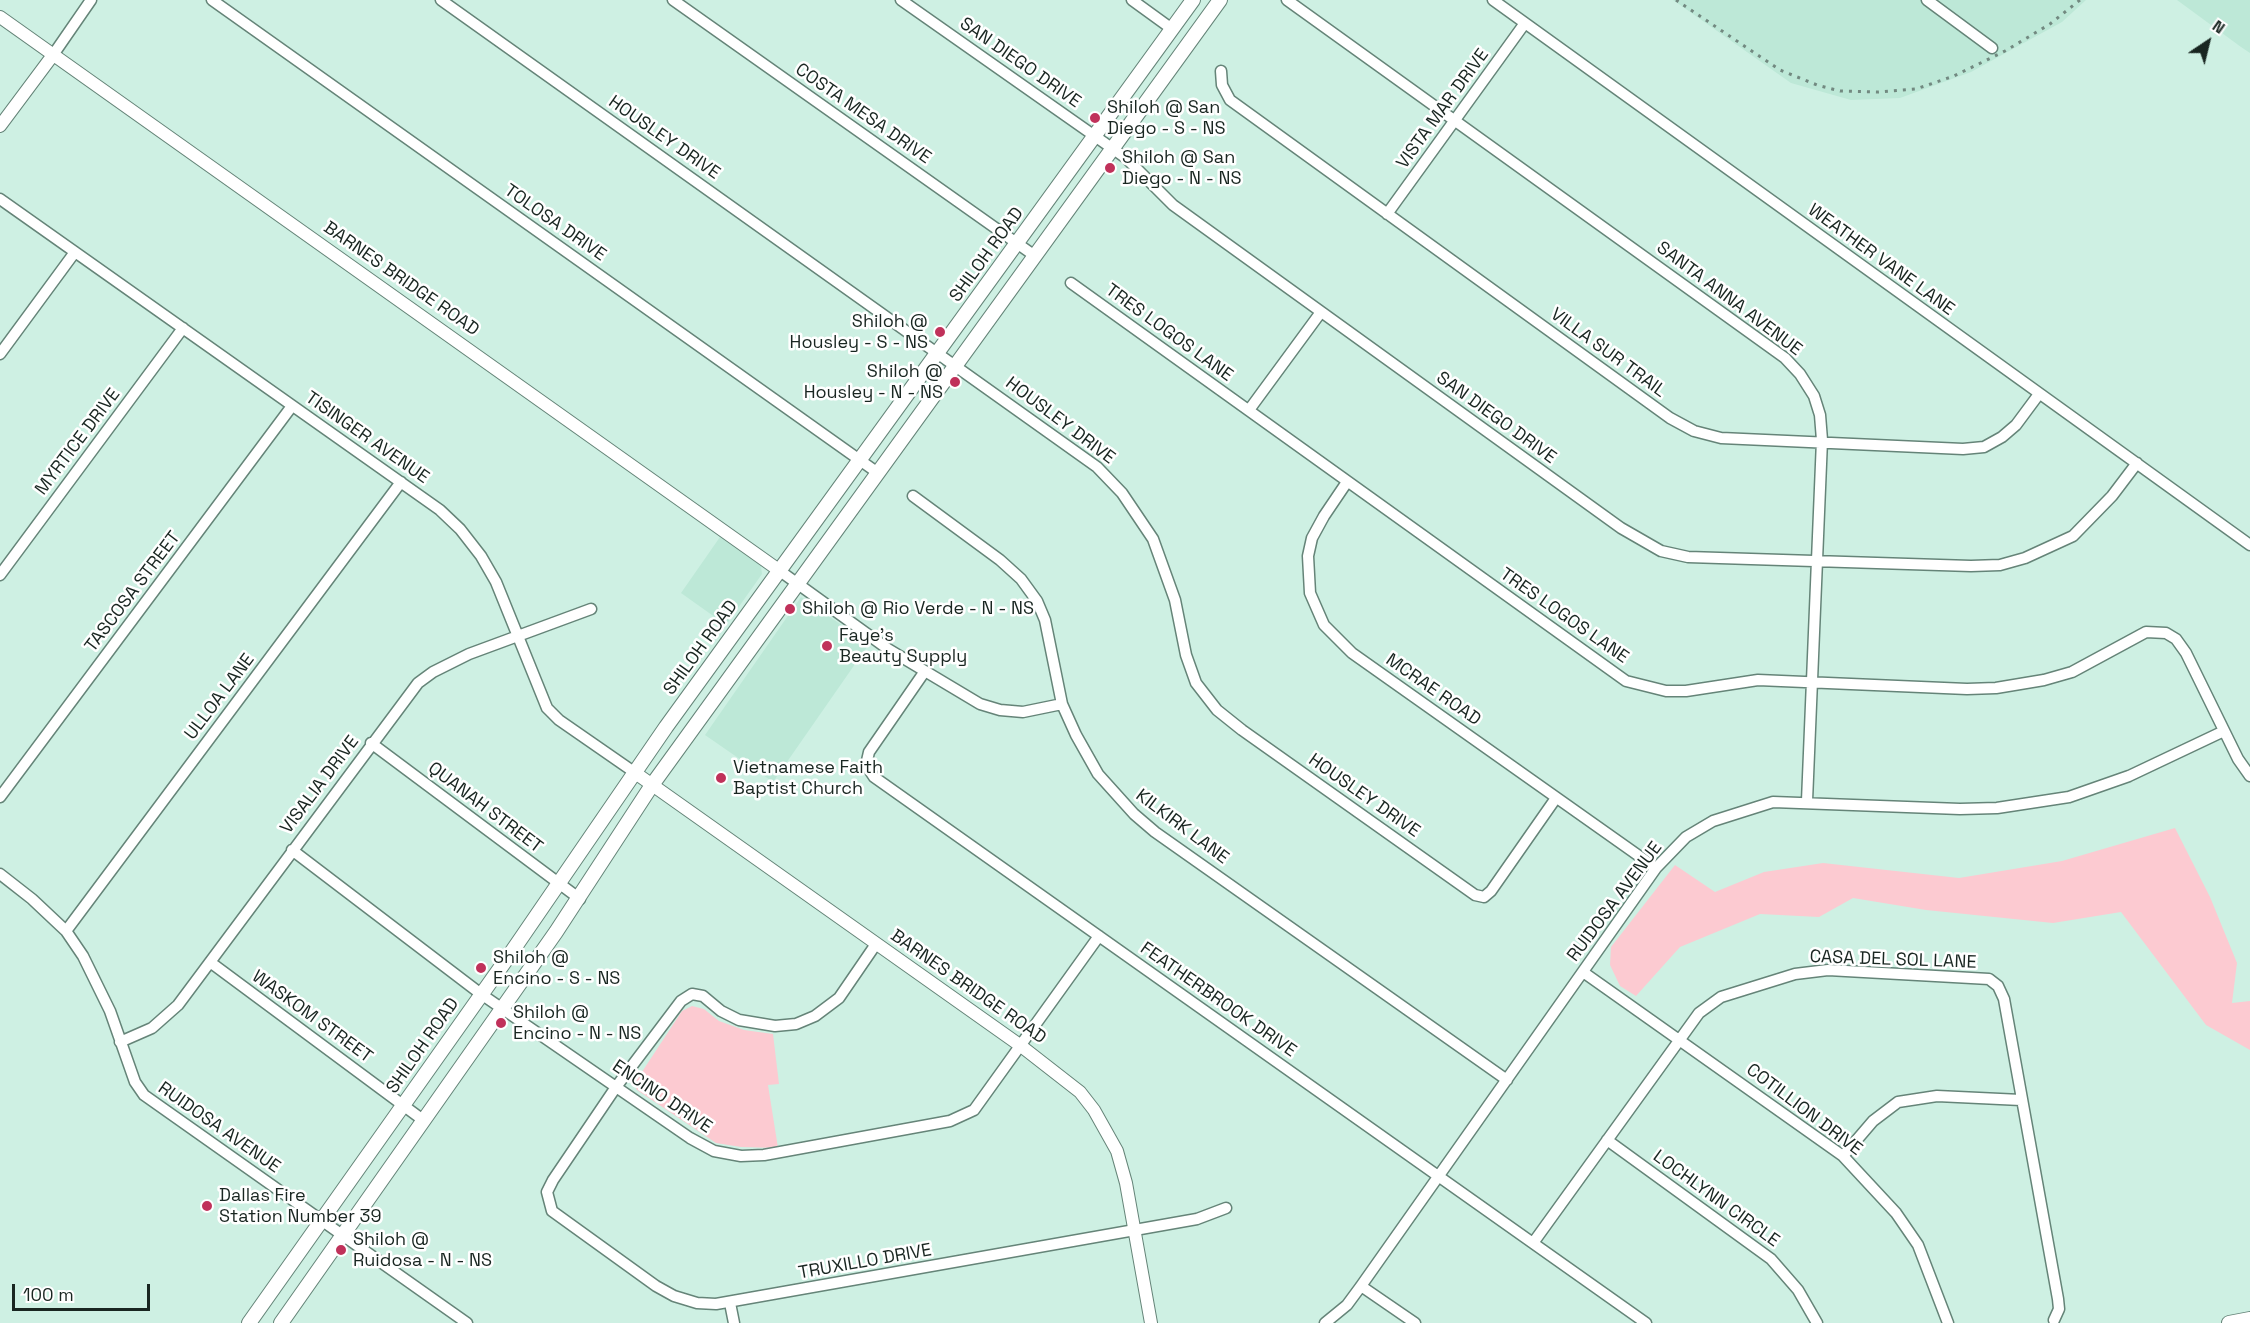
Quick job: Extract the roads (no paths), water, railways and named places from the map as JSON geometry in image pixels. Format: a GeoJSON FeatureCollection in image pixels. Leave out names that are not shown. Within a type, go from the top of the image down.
{"type":"FeatureCollection","features":[{"type":"Feature","properties":{"kind":"main road","name":"SHILOH ROAD"},"geometry":{"type":"LineString","coordinates":[[249,1323],[634,772],[1192,0]]}},
{"type":"Feature","properties":{"kind":"main road"},"geometry":{"type":"LineString","coordinates":[[281,1323],[580,898],[652,785],[1220,0]]}},
{"type":"Feature","properties":{"kind":"main road"},"geometry":{"type":"LineString","coordinates":[[2229,1323],[2250,1319]]}},
{"type":"Feature","properties":{"kind":"street"},"geometry":{"type":"LineString","coordinates":[[0,126],[91,0]]}},
{"type":"Feature","properties":{"kind":"street","name":"TOLOSA DRIVE"},"geometry":{"type":"LineString","coordinates":[[212,0],[878,473]]}},
{"type":"Feature","properties":{"kind":"street","name":"HOUSLEY DRIVE"},"geometry":{"type":"LineString","coordinates":[[441,0],[939,352],[1097,467],[1122,493],[1142,519],[1162,560],[1175,600],[1186,655],[1196,683],[1218,710],[1242,730],[1475,895],[1484,897],[1491,891],[1556,798]]}},
{"type":"Feature","properties":{"kind":"street","name":"COSTA MESA DRIVE"},"geometry":{"type":"LineString","coordinates":[[673,0],[1035,256]]}},
{"type":"Feature","properties":{"kind":"street","name":"SAN DIEGO DRIVE"},"geometry":{"type":"LineString","coordinates":[[901,0],[1112,148],[1140,171],[1173,206],[1642,543],[1661,551],[1688,557],[1971,567],[2000,564],[2025,558],[2073,536],[2112,496],[2137,463]]}},
{"type":"Feature","properties":{"kind":"street"},"geometry":{"type":"LineString","coordinates":[[1132,0],[1172,29]]}},
{"type":"Feature","properties":{"kind":"street","name":"SANTA ANNA AVENUE"},"geometry":{"type":"LineString","coordinates":[[1287,0],[1785,358],[1800,374],[1814,396],[1820,415],[1822,440],[1815,561],[1813,682],[1807,801]]}},
{"type":"Feature","properties":{"kind":"street","name":"WEATHER VANE LANE"},"geometry":{"type":"LineString","coordinates":[[1493,0],[2250,544]]}},
{"type":"Feature","properties":{"kind":"street"},"geometry":{"type":"LineString","coordinates":[[1927,0],[1992,48]]}},
{"type":"Feature","properties":{"kind":"street","name":"BARNES BRIDGE ROAD"},"geometry":{"type":"LineString","coordinates":[[0,17],[780,571]]}},
{"type":"Feature","properties":{"kind":"street","name":"VISTA MAR DRIVE"},"geometry":{"type":"LineString","coordinates":[[1387,214],[1525,23]]}},
{"type":"Feature","properties":{"kind":"street","name":"VILLA SUR TRAIL"},"geometry":{"type":"LineString","coordinates":[[1221,71],[1222,85],[1230,100],[1670,418],[1694,431],[1721,438],[1822,440],[1963,449],[1984,447],[2002,437],[2016,425],[2039,394]]}},
{"type":"Feature","properties":{"kind":"street","name":"TISINGER AVENUE"},"geometry":{"type":"LineString","coordinates":[[0,199],[446,517],[481,556],[496,582],[515,636],[547,708],[560,720],[634,772]]}},
{"type":"Feature","properties":{"kind":"street"},"geometry":{"type":"LineString","coordinates":[[0,354],[75,252]]}},
{"type":"Feature","properties":{"kind":"street","name":"TRES LOGOS LANE"},"geometry":{"type":"LineString","coordinates":[[1071,283],[1626,681],[1666,691],[1686,691],[1742,680],[1967,689],[1996,688],[2044,680],[2072,672],[2146,632],[2155,631],[2166,633],[2176,639],[2186,653],[2224,731],[2250,776]]}},
{"type":"Feature","properties":{"kind":"street"},"geometry":{"type":"LineString","coordinates":[[1249,410],[1321,312]]}},
{"type":"Feature","properties":{"kind":"street","name":"MYRTICE DRIVE"},"geometry":{"type":"LineString","coordinates":[[0,575],[183,328]]}},
{"type":"Feature","properties":{"kind":"street","name":"TASCOSA STREET"},"geometry":{"type":"LineString","coordinates":[[0,797],[292,406]]}},
{"type":"Feature","properties":{"kind":"street","name":"ULLOA LANE"},"geometry":{"type":"LineString","coordinates":[[66,931],[400,482]]}},
{"type":"Feature","properties":{"kind":"street","name":"MCRAE ROAD"},"geometry":{"type":"LineString","coordinates":[[1347,482],[1312,538],[1308,556],[1310,593],[1324,625],[1352,653],[1656,868]]}},
{"type":"Feature","properties":{"kind":"street","name":"KILKIRK LANE"},"geometry":{"type":"LineString","coordinates":[[913,496],[1000,560],[1021,579],[1037,601],[1045,620],[1062,704],[1098,774],[1134,814],[1155,832],[1508,1080]]}},
{"type":"Feature","properties":{"kind":"street"},"geometry":{"type":"LineString","coordinates":[[780,571],[888,650],[980,704],[1000,710],[1023,712],[1062,704]]}},
{"type":"Feature","properties":{"kind":"street","name":"VISALIA DRIVE"},"geometry":{"type":"LineString","coordinates":[[120,1042],[152,1028],[167,1017],[418,683],[469,654],[591,609]]}},
{"type":"Feature","properties":{"kind":"street","name":"FEATHERBROOK DRIVE"},"geometry":{"type":"LineString","coordinates":[[926,671],[869,752],[866,765],[874,777],[1646,1323]]}},
{"type":"Feature","properties":{"kind":"street","name":"RUIDOSA AVENUE"},"geometry":{"type":"LineString","coordinates":[[1325,1323],[1347,1305],[1656,868],[1686,837],[1713,821],[1773,802],[1807,801],[1960,809],[1997,808],[2069,797],[2129,776],[2224,731]]}},
{"type":"Feature","properties":{"kind":"street","name":"QUANAH STREET"},"geometry":{"type":"LineString","coordinates":[[372,743],[580,898]]}},
{"type":"Feature","properties":{"kind":"street","name":"BARNES BRIDGE ROAD"},"geometry":{"type":"LineString","coordinates":[[634,772],[1064,1077],[1094,1110],[1117,1151],[1126,1183],[1151,1323]]}},
{"type":"Feature","properties":{"kind":"street","name":"ENCINO DRIVE"},"geometry":{"type":"LineString","coordinates":[[292,850],[481,994],[690,1138],[714,1151],[741,1156],[764,1155],[960,1119],[982,1102],[1099,936]]}},
{"type":"Feature","properties":{"kind":"street","name":"RUIDOSA AVENUE"},"geometry":{"type":"LineString","coordinates":[[0,874],[18,887],[66,931],[99,985],[135,1082],[144,1095],[467,1323]]}},
{"type":"Feature","properties":{"kind":"street"},"geometry":{"type":"LineString","coordinates":[[616,1087],[681,1001],[692,994],[703,996],[721,1011],[738,1020],[775,1026],[796,1024],[815,1016],[839,998],[876,944]]}},
{"type":"Feature","properties":{"kind":"street","name":"WASKOM STREET"},"geometry":{"type":"LineString","coordinates":[[210,962],[423,1120]]}},
{"type":"Feature","properties":{"kind":"street","name":"CASA DEL SOL LANE"},"geometry":{"type":"LineString","coordinates":[[1533,1243],[1699,1013],[1721,997],[1795,974],[1828,970],[1989,979],[2002,993],[2058,1299],[2059,1309],[2054,1320]]}},
{"type":"Feature","properties":{"kind":"street","name":"COTILLION DRIVE"},"geometry":{"type":"LineString","coordinates":[[1583,972],[1844,1156],[1896,1213],[1918,1245],[1948,1323]]}},
{"type":"Feature","properties":{"kind":"street","name":"TRUXILLO DRIVE"},"geometry":{"type":"LineString","coordinates":[[616,1087],[553,1180],[548,1192],[552,1211],[656,1286],[674,1296],[697,1303],[730,1303],[1197,1219],[1226,1208]]}},
{"type":"Feature","properties":{"kind":"street"},"geometry":{"type":"LineString","coordinates":[[1844,1156],[1873,1121],[1898,1102],[1936,1096],[2021,1100]]}},
{"type":"Feature","properties":{"kind":"street","name":"LOCHLYNN CIRCLE"},"geometry":{"type":"LineString","coordinates":[[1607,1140],[1771,1259],[1798,1290],[1817,1323]]}},
{"type":"Feature","properties":{"kind":"street"},"geometry":{"type":"LineString","coordinates":[[1361,1286],[1415,1323]]}},
{"type":"Feature","properties":{"kind":"street"},"geometry":{"type":"LineString","coordinates":[[730,1303],[734,1323]]}},
{"type":"Feature","properties":{"kind":"railway"},"geometry":{"type":"LineString","coordinates":[[1676,0],[1780,70],[1817,85],[1840,91],[1878,92],[1916,89],[1954,76],[2005,51],[2050,24],[2080,0]]}},
{"type":"Feature","properties":{"kind":"place","name":"Shiloh @ San Diego - S - NS"},"geometry":{"type":"Point","coordinates":[1095,118]}},
{"type":"Feature","properties":{"kind":"place","name":"Shiloh @ San Diego - N - NS"},"geometry":{"type":"Point","coordinates":[1110,168]}},
{"type":"Feature","properties":{"kind":"place","name":"Shiloh @ Housley - S - NS"},"geometry":{"type":"Point","coordinates":[940,332]}},
{"type":"Feature","properties":{"kind":"place","name":"Shiloh @ Housley - N - NS"},"geometry":{"type":"Point","coordinates":[955,382]}},
{"type":"Feature","properties":{"kind":"place","name":"Shiloh @ Rio Verde - N - NS"},"geometry":{"type":"Point","coordinates":[790,609]}},
{"type":"Feature","properties":{"kind":"place","name":"Faye's Beauty Supply"},"geometry":{"type":"Point","coordinates":[827,646]}},
{"type":"Feature","properties":{"kind":"place","name":"Vietnamese Faith Baptist Church"},"geometry":{"type":"Point","coordinates":[721,778]}},
{"type":"Feature","properties":{"kind":"place","name":"Shiloh @ Encino - S - NS"},"geometry":{"type":"Point","coordinates":[481,968]}},
{"type":"Feature","properties":{"kind":"place","name":"Shiloh @ Encino - N - NS"},"geometry":{"type":"Point","coordinates":[501,1023]}},
{"type":"Feature","properties":{"kind":"place","name":"Dallas Fire Station Number 39"},"geometry":{"type":"Point","coordinates":[207,1206]}},
{"type":"Feature","properties":{"kind":"place","name":"Shiloh @ Ruidosa - N - NS"},"geometry":{"type":"Point","coordinates":[341,1250]}}]}
